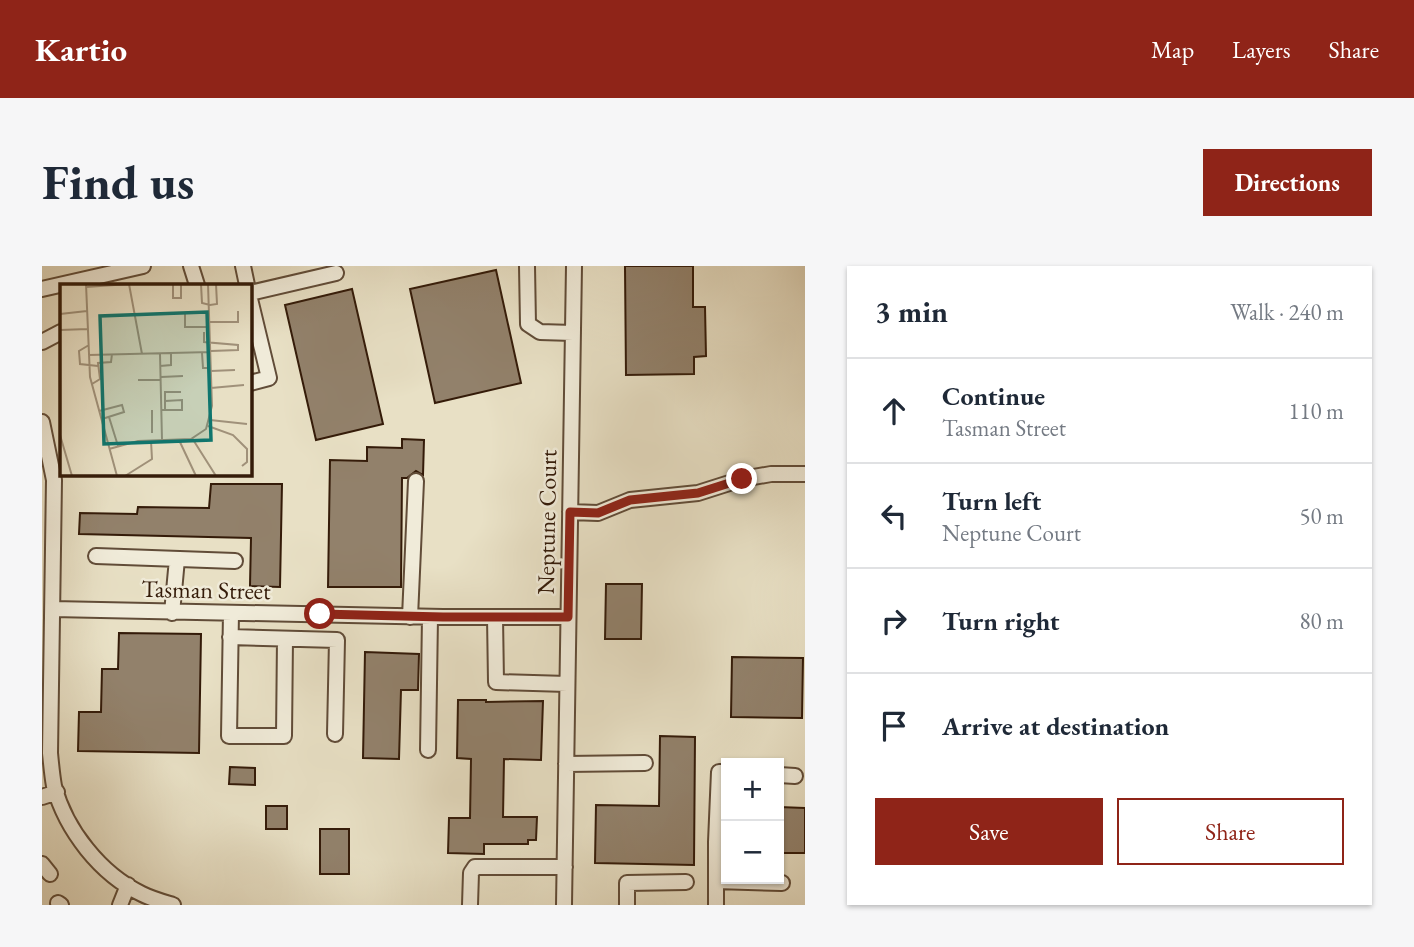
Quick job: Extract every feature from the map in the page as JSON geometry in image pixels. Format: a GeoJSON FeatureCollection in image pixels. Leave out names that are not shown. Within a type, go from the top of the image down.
{"type":"FeatureCollection","features":[{"type":"Feature","properties":{"kind":"street"},"geometry":{"type":"LineString","coordinates":[[64,284],[143,266]]}},
{"type":"Feature","properties":{"kind":"street"},"geometry":{"type":"LineString","coordinates":[[191,266],[197,284]]}},
{"type":"Feature","properties":{"kind":"street"},"geometry":{"type":"LineString","coordinates":[[243,266],[247,284]]}},
{"type":"Feature","properties":{"kind":"street"},"geometry":{"type":"LineString","coordinates":[[527,266],[528,324],[540,332],[573,333]]}},
{"type":"Feature","properties":{"kind":"street","name":"Neptune Court"},"geometry":{"type":"LineString","coordinates":[[564,905],[574,266]]}},
{"type":"Feature","properties":{"kind":"street"},"geometry":{"type":"LineString","coordinates":[[252,293],[336,273]]}},
{"type":"Feature","properties":{"kind":"street"},"geometry":{"type":"LineString","coordinates":[[42,289],[60,285]]}},
{"type":"Feature","properties":{"kind":"street"},"geometry":{"type":"LineString","coordinates":[[252,307],[269,378],[252,382]]}},
{"type":"Feature","properties":{"kind":"street"},"geometry":{"type":"LineString","coordinates":[[42,342],[60,333]]}},
{"type":"Feature","properties":{"kind":"street"},"geometry":{"type":"LineString","coordinates":[[42,427],[53,465],[48,504],[46,714],[57,792],[74,830],[90,853],[112,875],[142,894],[166,904]]}},
{"type":"Feature","properties":{"kind":"street"},"geometry":{"type":"LineString","coordinates":[[570,512],[598,513],[630,500],[698,493],[742,479],[771,474],[805,474]]}},
{"type":"Feature","properties":{"kind":"street"},"geometry":{"type":"LineString","coordinates":[[410,617],[416,481]]}},
{"type":"Feature","properties":{"kind":"street"},"geometry":{"type":"LineString","coordinates":[[96,556],[235,561]]}},
{"type":"Feature","properties":{"kind":"street"},"geometry":{"type":"LineString","coordinates":[[172,612],[177,559]]}},
{"type":"Feature","properties":{"kind":"street","name":"Tasman Street"},"geometry":{"type":"LineString","coordinates":[[49,617],[172,612],[568,617]]}},
{"type":"Feature","properties":{"kind":"street"},"geometry":{"type":"LineString","coordinates":[[231,613],[229,736],[284,736],[285,639]]}},
{"type":"Feature","properties":{"kind":"street"},"geometry":{"type":"LineString","coordinates":[[428,750],[430,617]]}},
{"type":"Feature","properties":{"kind":"street"},"geometry":{"type":"LineString","coordinates":[[495,617],[496,682],[567,684]]}},
{"type":"Feature","properties":{"kind":"street"},"geometry":{"type":"LineString","coordinates":[[230,637],[337,640],[335,734]]}},
{"type":"Feature","properties":{"kind":"street"},"geometry":{"type":"LineString","coordinates":[[566,764],[645,763]]}},
{"type":"Feature","properties":{"kind":"street"},"geometry":{"type":"LineString","coordinates":[[716,905],[721,772]]}},
{"type":"Feature","properties":{"kind":"street"},"geometry":{"type":"LineString","coordinates":[[784,775],[795,776]]}},
{"type":"Feature","properties":{"kind":"street"},"geometry":{"type":"LineString","coordinates":[[42,797],[57,792]]}},
{"type":"Feature","properties":{"kind":"street"},"geometry":{"type":"LineString","coordinates":[[470,905],[471,873],[475,867],[565,866]]}},
{"type":"Feature","properties":{"kind":"street"},"geometry":{"type":"LineString","coordinates":[[716,881],[721,881]]}},
{"type":"Feature","properties":{"kind":"street"},"geometry":{"type":"LineString","coordinates":[[627,905],[627,883],[686,882]]}},
{"type":"Feature","properties":{"kind":"street"},"geometry":{"type":"LineString","coordinates":[[120,905],[128,885]]}},
{"type":"Feature","properties":{"kind":"building"},"geometry":{"type":"Polygon","coordinates":[[[625,266],[693,266],[693,307],[705,307],[706,356],[694,357],[694,374],[626,375],[625,266]]]}},
{"type":"Feature","properties":{"kind":"building"},"geometry":{"type":"Polygon","coordinates":[[[496,270],[521,383],[435,403],[410,289],[496,270]]]}},
{"type":"Feature","properties":{"kind":"building"},"geometry":{"type":"Polygon","coordinates":[[[352,289],[383,424],[316,440],[285,305],[352,289]]]}},
{"type":"Feature","properties":{"kind":"building"},"geometry":{"type":"Polygon","coordinates":[[[402,439],[424,440],[423,475],[416,471],[407,478],[402,478],[401,587],[328,587],[330,460],[367,461],[367,447],[402,448],[402,439]]]}},
{"type":"Feature","properties":{"kind":"building"},"geometry":{"type":"Polygon","coordinates":[[[211,484],[282,484],[280,587],[250,586],[251,538],[79,534],[80,513],[137,514],[138,507],[209,508],[211,484]]]}},
{"type":"Feature","properties":{"kind":"building"},"geometry":{"type":"Polygon","coordinates":[[[606,584],[642,584],[641,639],[605,639],[606,584]]]}},
{"type":"Feature","properties":{"kind":"building"},"geometry":{"type":"Polygon","coordinates":[[[119,633],[201,634],[199,753],[78,751],[79,712],[101,712],[102,669],[118,669],[119,633]]]}},
{"type":"Feature","properties":{"kind":"building"},"geometry":{"type":"Polygon","coordinates":[[[365,652],[419,654],[418,690],[401,690],[399,759],[363,758],[365,652]]]}},
{"type":"Feature","properties":{"kind":"building"},"geometry":{"type":"Polygon","coordinates":[[[732,657],[803,658],[802,718],[731,717],[732,657]]]}},
{"type":"Feature","properties":{"kind":"building"},"geometry":{"type":"Polygon","coordinates":[[[458,700],[543,701],[541,760],[504,759],[503,817],[537,817],[536,840],[528,840],[528,844],[484,844],[484,854],[448,853],[449,818],[470,818],[471,759],[457,758],[458,700]]]}},
{"type":"Feature","properties":{"kind":"building"},"geometry":{"type":"Polygon","coordinates":[[[660,736],[695,737],[694,865],[595,863],[596,805],[659,806],[660,736]]]}},
{"type":"Feature","properties":{"kind":"building"},"geometry":{"type":"Polygon","coordinates":[[[230,767],[255,768],[255,785],[229,784],[230,767]]]}},
{"type":"Feature","properties":{"kind":"building"},"geometry":{"type":"Polygon","coordinates":[[[266,806],[287,806],[287,829],[266,829],[266,806]]]}},
{"type":"Feature","properties":{"kind":"building"},"geometry":{"type":"Polygon","coordinates":[[[784,807],[805,808],[805,853],[784,853],[784,807]]]}},
{"type":"Feature","properties":{"kind":"building"},"geometry":{"type":"Polygon","coordinates":[[[320,829],[349,829],[349,874],[320,874],[320,829]]]}},
{"type":"Feature","properties":{"kind":"route"},"geometry":{"type":"LineString","coordinates":[[320,614],[568,617],[570,512],[598,513],[630,500],[698,493],[742,479]]}}]}
